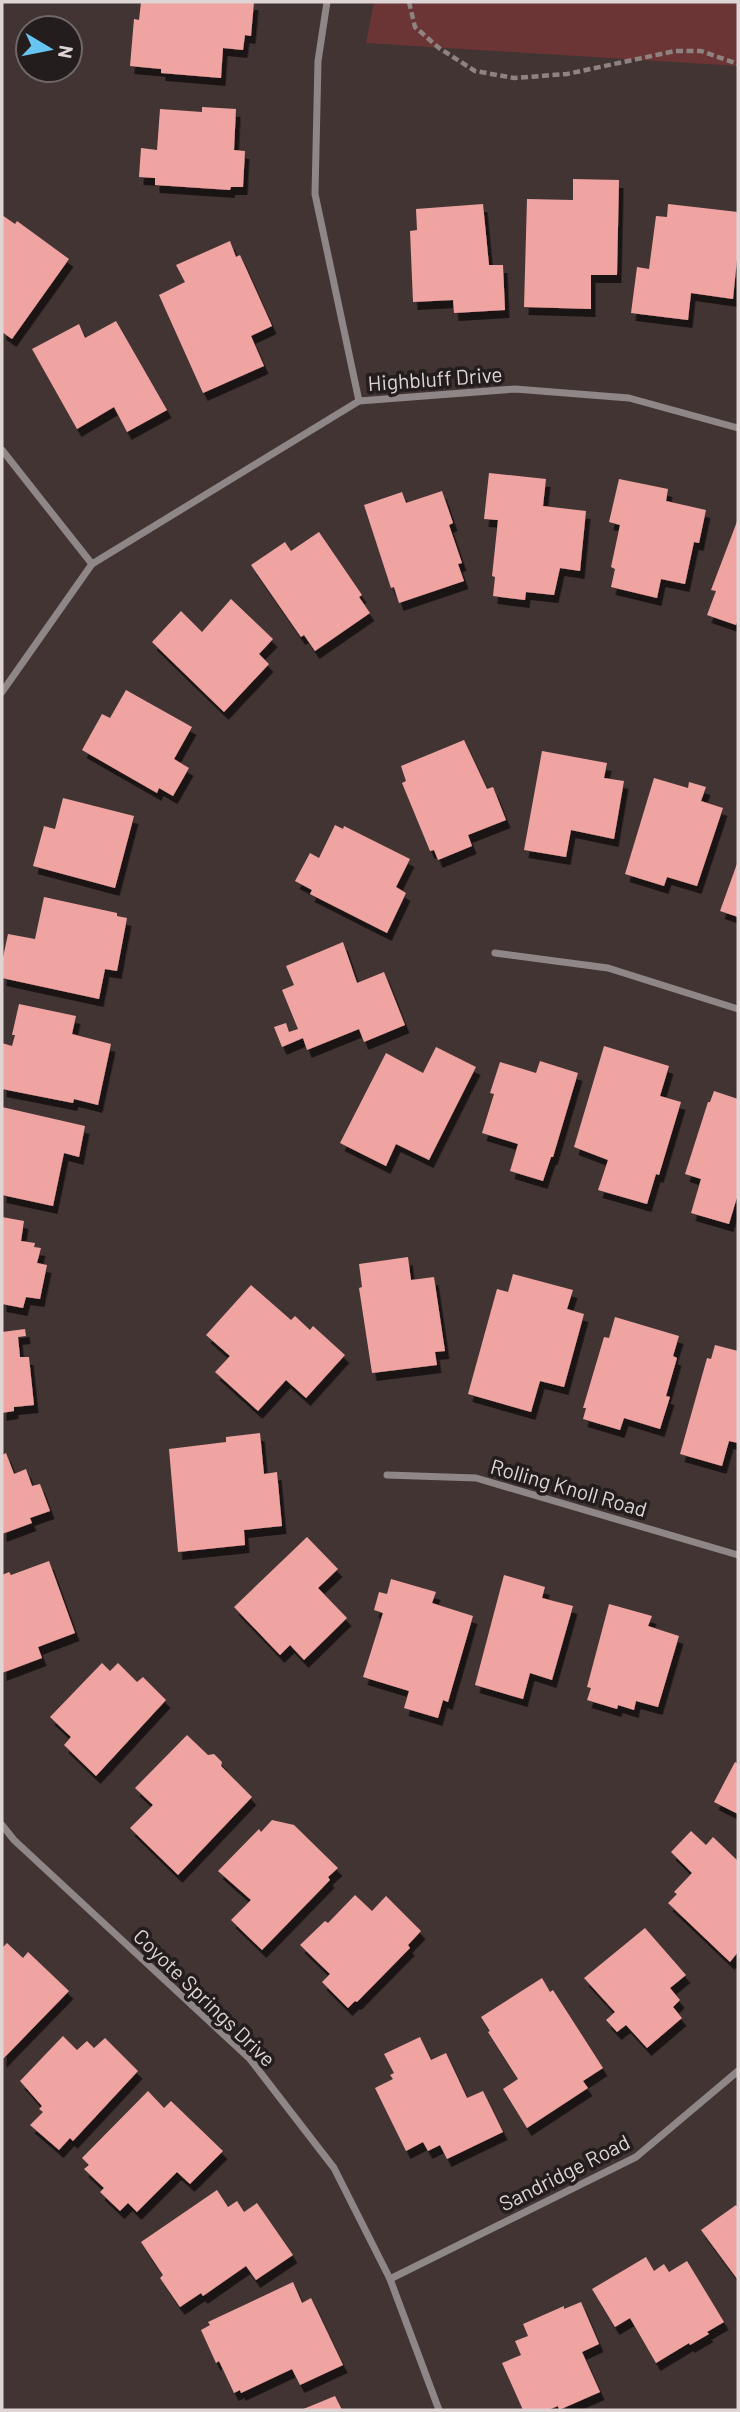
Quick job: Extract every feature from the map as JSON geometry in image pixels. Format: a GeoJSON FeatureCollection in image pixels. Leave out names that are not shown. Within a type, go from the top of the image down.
{"type":"FeatureCollection","features":[{"type":"Feature","properties":{"kind":"street"},"geometry":{"type":"LineString","coordinates":[[327,2],[318,61],[315,194],[359,401]]}},
{"type":"Feature","properties":{"kind":"street","name":"Highbluff Drive"},"geometry":{"type":"LineString","coordinates":[[92,564],[359,401],[515,389],[629,398],[738,428]]}},
{"type":"Feature","properties":{"kind":"street"},"geometry":{"type":"LineString","coordinates":[[2,450],[92,564],[2,692]]}},
{"type":"Feature","properties":{"kind":"street"},"geometry":{"type":"LineString","coordinates":[[495,953],[608,968],[738,1009]]}},
{"type":"Feature","properties":{"kind":"street","name":"Rolling Knoll Road"},"geometry":{"type":"LineString","coordinates":[[387,1475],[476,1478],[738,1555]]}},
{"type":"Feature","properties":{"kind":"street","name":"Coyote Springs Drive"},"geometry":{"type":"LineString","coordinates":[[2,1825],[14,1840],[250,2059],[334,2168],[390,2279],[439,2410]]}},
{"type":"Feature","properties":{"kind":"street","name":"Sandridge Road"},"geometry":{"type":"LineString","coordinates":[[390,2279],[636,2157],[738,2071]]}},
{"type":"Feature","properties":{"kind":"path"},"geometry":{"type":"LineString","coordinates":[[409,2],[415,27],[439,48],[475,71],[514,78],[568,74],[675,51],[701,51],[738,64]]}},
{"type":"Feature","properties":{"kind":"shaded area"},"geometry":{"type":"Polygon","coordinates":[[[374,2],[738,2],[738,66],[366,43],[374,2]]]}},
{"type":"Feature","properties":{"kind":"building"},"geometry":{"type":"Polygon","coordinates":[[[141,2],[254,2],[251,36],[245,35],[243,50],[223,48],[221,78],[161,73],[161,69],[130,66],[134,19],[139,20],[141,2]]]}},
{"type":"Feature","properties":{"kind":"building"},"geometry":{"type":"Polygon","coordinates":[[[202,107],[236,109],[234,150],[245,151],[243,187],[231,187],[230,190],[155,185],[155,178],[139,177],[141,148],[157,150],[160,109],[202,112],[202,107]]]}},
{"type":"Feature","properties":{"kind":"building"},"geometry":{"type":"Polygon","coordinates":[[[573,179],[619,180],[617,275],[591,275],[591,309],[524,307],[527,199],[573,200],[573,179]]]}},
{"type":"Feature","properties":{"kind":"building"},"geometry":{"type":"Polygon","coordinates":[[[483,204],[489,265],[503,265],[505,310],[454,313],[453,300],[413,302],[410,231],[417,230],[416,209],[483,204]]]}},
{"type":"Feature","properties":{"kind":"building"},"geometry":{"type":"Polygon","coordinates":[[[668,204],[738,212],[738,249],[733,299],[691,293],[688,320],[631,313],[637,267],[649,269],[656,216],[667,217],[668,204]]]}},
{"type":"Feature","properties":{"kind":"building"},"geometry":{"type":"Polygon","coordinates":[[[2,215],[15,224],[17,221],[69,259],[12,339],[2,332],[2,215]]]}},
{"type":"Feature","properties":{"kind":"building"},"geometry":{"type":"Polygon","coordinates":[[[230,241],[236,257],[240,255],[272,326],[251,336],[264,366],[203,393],[159,295],[185,282],[176,265],[230,241]]]}},
{"type":"Feature","properties":{"kind":"building"},"geometry":{"type":"Polygon","coordinates":[[[116,321],[167,410],[127,432],[114,407],[77,429],[32,349],[79,324],[85,338],[116,321]]]}},
{"type":"Feature","properties":{"kind":"building"},"geometry":{"type":"Polygon","coordinates":[[[489,473],[546,479],[543,506],[586,511],[580,571],[560,568],[554,595],[526,592],[525,600],[493,596],[495,577],[492,576],[498,520],[484,519],[489,473]]]}},
{"type":"Feature","properties":{"kind":"building"},"geometry":{"type":"Polygon","coordinates":[[[619,479],[668,489],[666,501],[706,510],[699,543],[694,542],[685,584],[661,579],[657,598],[611,587],[615,569],[611,567],[620,525],[609,522],[619,479]]]}},
{"type":"Feature","properties":{"kind":"building"},"geometry":{"type":"Polygon","coordinates":[[[442,491],[453,523],[449,525],[462,563],[458,564],[464,581],[399,603],[394,587],[391,588],[364,505],[402,492],[406,503],[442,491]]]}},
{"type":"Feature","properties":{"kind":"building"},"geometry":{"type":"Polygon","coordinates":[[[738,519],[736,625],[707,615],[716,591],[711,590],[738,519]]]}},
{"type":"Feature","properties":{"kind":"building"},"geometry":{"type":"Polygon","coordinates":[[[319,532],[362,595],[359,597],[370,613],[315,651],[304,635],[301,637],[251,565],[285,542],[291,551],[319,532]]]}},
{"type":"Feature","properties":{"kind":"building"},"geometry":{"type":"Polygon","coordinates":[[[231,599],[273,639],[259,654],[269,664],[224,712],[152,642],[181,611],[202,632],[231,599]]]}},
{"type":"Feature","properties":{"kind":"building"},"geometry":{"type":"Polygon","coordinates":[[[126,690],[192,727],[174,759],[189,768],[173,796],[159,788],[157,793],[82,750],[102,714],[110,718],[126,690]]]}},
{"type":"Feature","properties":{"kind":"building"},"geometry":{"type":"Polygon","coordinates":[[[464,740],[487,789],[493,787],[506,820],[468,835],[472,846],[438,860],[434,850],[430,851],[402,783],[406,781],[401,766],[464,740]]]}},
{"type":"Feature","properties":{"kind":"building"},"geometry":{"type":"Polygon","coordinates":[[[542,751],[607,763],[604,778],[624,781],[614,839],[571,830],[566,857],[524,850],[542,751]]]}},
{"type":"Feature","properties":{"kind":"building"},"geometry":{"type":"Polygon","coordinates":[[[654,778],[688,788],[689,782],[706,787],[701,801],[723,808],[697,886],[667,877],[664,886],[625,874],[654,778]]]}},
{"type":"Feature","properties":{"kind":"building"},"geometry":{"type":"Polygon","coordinates":[[[63,798],[134,816],[115,888],[33,866],[44,826],[55,829],[63,798]]]}},
{"type":"Feature","properties":{"kind":"building"},"geometry":{"type":"Polygon","coordinates":[[[335,825],[343,829],[344,826],[410,859],[396,887],[406,893],[387,933],[310,894],[312,890],[295,881],[310,853],[319,858],[335,825]]]}},
{"type":"Feature","properties":{"kind":"building"},"geometry":{"type":"Polygon","coordinates":[[[738,861],[738,917],[720,911],[738,861]]]}},
{"type":"Feature","properties":{"kind":"building"},"geometry":{"type":"Polygon","coordinates":[[[44,897],[117,913],[117,916],[127,918],[117,971],[105,969],[99,999],[2,978],[2,962],[8,934],[35,939],[44,897]]]}},
{"type":"Feature","properties":{"kind":"building"},"geometry":{"type":"Polygon","coordinates":[[[343,942],[357,983],[384,972],[405,1025],[364,1042],[359,1029],[307,1050],[303,1038],[282,1047],[274,1027],[286,1023],[289,1032],[298,1029],[282,990],[294,985],[286,966],[343,942]]]}},
{"type":"Feature","properties":{"kind":"building"},"geometry":{"type":"Polygon","coordinates":[[[19,1004],[76,1016],[72,1034],[111,1044],[98,1105],[74,1099],[73,1103],[2,1089],[2,1043],[12,1046],[19,1004]]]}},
{"type":"Feature","properties":{"kind":"building"},"geometry":{"type":"Polygon","coordinates":[[[604,1046],[669,1066],[660,1096],[681,1102],[659,1175],[656,1174],[647,1204],[598,1190],[608,1160],[574,1147],[604,1046]]]}},
{"type":"Feature","properties":{"kind":"building"},"geometry":{"type":"Polygon","coordinates":[[[436,1047],[476,1067],[429,1160],[396,1144],[386,1166],[340,1143],[386,1053],[423,1073],[436,1047]]]}},
{"type":"Feature","properties":{"kind":"building"},"geometry":{"type":"Polygon","coordinates":[[[540,1061],[578,1073],[553,1157],[543,1181],[510,1171],[518,1144],[482,1133],[500,1062],[536,1073],[540,1061]]]}},
{"type":"Feature","properties":{"kind":"building"},"geometry":{"type":"Polygon","coordinates":[[[714,1091],[738,1099],[738,1194],[729,1224],[691,1213],[701,1179],[685,1174],[714,1091]]]}},
{"type":"Feature","properties":{"kind":"building"},"geometry":{"type":"Polygon","coordinates":[[[2,1107],[85,1126],[79,1157],[64,1153],[53,1206],[2,1195],[2,1107]]]}},
{"type":"Feature","properties":{"kind":"building"},"geometry":{"type":"Polygon","coordinates":[[[2,1217],[24,1221],[21,1241],[35,1243],[34,1247],[41,1248],[37,1263],[47,1265],[40,1299],[26,1297],[23,1308],[2,1304],[2,1217]]]}},
{"type":"Feature","properties":{"kind":"building"},"geometry":{"type":"Polygon","coordinates":[[[408,1257],[411,1280],[434,1277],[445,1351],[435,1352],[437,1365],[372,1373],[359,1288],[362,1287],[359,1264],[408,1257]]]}},
{"type":"Feature","properties":{"kind":"building"},"geometry":{"type":"Polygon","coordinates":[[[513,1274],[573,1290],[567,1309],[584,1314],[564,1387],[540,1381],[531,1412],[468,1394],[497,1289],[508,1292],[513,1274]]]}},
{"type":"Feature","properties":{"kind":"building"},"geometry":{"type":"Polygon","coordinates":[[[251,1285],[291,1320],[295,1316],[310,1330],[313,1326],[345,1355],[306,1398],[286,1380],[258,1411],[215,1372],[230,1356],[206,1335],[251,1285]]]}},
{"type":"Feature","properties":{"kind":"building"},"geometry":{"type":"Polygon","coordinates":[[[615,1317],[679,1336],[673,1356],[677,1358],[666,1396],[670,1397],[660,1429],[624,1418],[620,1430],[583,1419],[586,1408],[583,1408],[604,1337],[609,1338],[615,1317]]]}},
{"type":"Feature","properties":{"kind":"building"},"geometry":{"type":"Polygon","coordinates":[[[25,1329],[26,1336],[18,1337],[20,1357],[29,1357],[34,1405],[14,1407],[14,1411],[2,1413],[2,1332],[25,1329]]]}},
{"type":"Feature","properties":{"kind":"building"},"geometry":{"type":"Polygon","coordinates":[[[715,1345],[738,1351],[738,1443],[729,1441],[722,1466],[680,1454],[707,1358],[711,1359],[715,1345]]]}},
{"type":"Feature","properties":{"kind":"building"},"geometry":{"type":"Polygon","coordinates":[[[260,1433],[264,1474],[277,1472],[282,1526],[244,1530],[245,1545],[178,1552],[169,1449],[226,1442],[226,1437],[260,1433]]]}},
{"type":"Feature","properties":{"kind":"building"},"geometry":{"type":"Polygon","coordinates":[[[6,1453],[14,1474],[26,1469],[32,1486],[40,1484],[50,1511],[30,1518],[32,1523],[2,1534],[2,1455],[6,1453]]]}},
{"type":"Feature","properties":{"kind":"building"},"geometry":{"type":"Polygon","coordinates":[[[307,1537],[338,1569],[318,1588],[347,1618],[304,1660],[290,1645],[280,1655],[234,1607],[307,1537]]]}},
{"type":"Feature","properties":{"kind":"building"},"geometry":{"type":"Polygon","coordinates":[[[49,1561],[75,1633],[38,1647],[42,1658],[2,1673],[2,1575],[9,1572],[11,1575],[49,1561]]]}},
{"type":"Feature","properties":{"kind":"building"},"geometry":{"type":"Polygon","coordinates":[[[504,1575],[545,1587],[542,1598],[573,1606],[552,1680],[530,1673],[523,1699],[475,1685],[504,1575]]]}},
{"type":"Feature","properties":{"kind":"building"},"geometry":{"type":"Polygon","coordinates":[[[391,1579],[436,1592],[432,1603],[473,1616],[448,1702],[443,1700],[438,1718],[404,1708],[409,1691],[363,1677],[383,1613],[374,1610],[379,1592],[387,1594],[391,1579]]]}},
{"type":"Feature","properties":{"kind":"building"},"geometry":{"type":"Polygon","coordinates":[[[609,1604],[652,1616],[648,1626],[679,1636],[658,1707],[636,1701],[634,1710],[618,1705],[617,1709],[587,1700],[591,1688],[587,1687],[609,1604]]]}},
{"type":"Feature","properties":{"kind":"building"},"geometry":{"type":"Polygon","coordinates":[[[102,1663],[110,1671],[118,1663],[137,1682],[143,1677],[166,1700],[96,1776],[64,1745],[71,1737],[50,1717],[102,1663]]]}},
{"type":"Feature","properties":{"kind":"building"},"geometry":{"type":"Polygon","coordinates":[[[187,1735],[208,1755],[214,1754],[222,1762],[221,1766],[252,1797],[178,1875],[130,1828],[153,1805],[135,1788],[187,1735]]]}},
{"type":"Feature","properties":{"kind":"building"},"geometry":{"type":"Polygon","coordinates":[[[735,1762],[738,1764],[738,1814],[714,1802],[735,1762]]]}},
{"type":"Feature","properties":{"kind":"building"},"geometry":{"type":"Polygon","coordinates":[[[272,1820],[294,1825],[338,1868],[328,1877],[330,1880],[262,1950],[231,1920],[251,1900],[218,1871],[259,1829],[261,1832],[272,1820]]]}},
{"type":"Feature","properties":{"kind":"building"},"geometry":{"type":"Polygon","coordinates":[[[691,1831],[706,1845],[713,1837],[738,1861],[738,1952],[730,1962],[668,1903],[677,1894],[674,1892],[692,1873],[671,1852],[691,1831]]]}},
{"type":"Feature","properties":{"kind":"building"},"geometry":{"type":"Polygon","coordinates":[[[355,1895],[372,1911],[386,1896],[421,1931],[408,1945],[410,1948],[348,2008],[322,1982],[330,1974],[300,1945],[325,1921],[328,1923],[355,1895]]]}},
{"type":"Feature","properties":{"kind":"building"},"geometry":{"type":"Polygon","coordinates":[[[645,1928],[686,1975],[670,1988],[680,2000],[673,2007],[682,2018],[647,2048],[626,2025],[617,2032],[606,2020],[615,2012],[584,1978],[645,1928]]]}},
{"type":"Feature","properties":{"kind":"building"},"geometry":{"type":"Polygon","coordinates":[[[7,1943],[23,1958],[28,1952],[69,1991],[2,2060],[2,1948],[7,1943]]]}},
{"type":"Feature","properties":{"kind":"building"},"geometry":{"type":"Polygon","coordinates":[[[542,1978],[550,1992],[553,1990],[603,2068],[583,2081],[588,2088],[527,2128],[503,2089],[518,2079],[481,2017],[542,1978]]]}},
{"type":"Feature","properties":{"kind":"building"},"geometry":{"type":"Polygon","coordinates":[[[63,2036],[77,2050],[87,2041],[94,2048],[105,2038],[138,2071],[73,2141],[70,2138],[59,2150],[30,2125],[43,2112],[39,2109],[42,2106],[20,2081],[63,2036]]]}},
{"type":"Feature","properties":{"kind":"building"},"geometry":{"type":"Polygon","coordinates":[[[420,2037],[431,2060],[446,2053],[467,2098],[483,2091],[503,2132],[447,2159],[440,2145],[428,2151],[423,2142],[406,2151],[375,2088],[393,2079],[390,2075],[394,2073],[384,2054],[420,2037]]]}},
{"type":"Feature","properties":{"kind":"building"},"geometry":{"type":"Polygon","coordinates":[[[148,2091],[164,2108],[171,2101],[223,2151],[190,2184],[177,2172],[137,2212],[128,2203],[120,2211],[100,2192],[104,2188],[84,2169],[89,2165],[82,2158],[148,2091]]]}},
{"type":"Feature","properties":{"kind":"building"},"geometry":{"type":"Polygon","coordinates":[[[217,2190],[228,2207],[237,2201],[244,2212],[257,2203],[293,2255],[256,2280],[246,2266],[203,2296],[201,2293],[180,2307],[160,2278],[163,2275],[141,2242],[217,2190]]]}},
{"type":"Feature","properties":{"kind":"building"},"geometry":{"type":"Polygon","coordinates":[[[736,2205],[738,2208],[738,2280],[701,2230],[736,2205]]]}},
{"type":"Feature","properties":{"kind":"building"},"geometry":{"type":"Polygon","coordinates":[[[646,2257],[654,2271],[664,2264],[669,2272],[687,2261],[724,2322],[707,2332],[709,2334],[656,2363],[630,2318],[615,2327],[592,2289],[646,2257]]]}},
{"type":"Feature","properties":{"kind":"building"},"geometry":{"type":"Polygon","coordinates":[[[293,2282],[302,2303],[311,2298],[343,2365],[300,2385],[292,2369],[241,2393],[240,2390],[234,2393],[201,2330],[210,2325],[208,2322],[293,2282]]]}},
{"type":"Feature","properties":{"kind":"building"},"geometry":{"type":"Polygon","coordinates":[[[581,2302],[599,2344],[582,2352],[600,2392],[559,2410],[558,2406],[548,2410],[523,2410],[502,2363],[521,2355],[515,2341],[528,2336],[523,2324],[564,2306],[564,2309],[581,2302]]]}},
{"type":"Feature","properties":{"kind":"building"},"geometry":{"type":"Polygon","coordinates":[[[335,2396],[342,2410],[301,2410],[335,2396]]]}}]}
